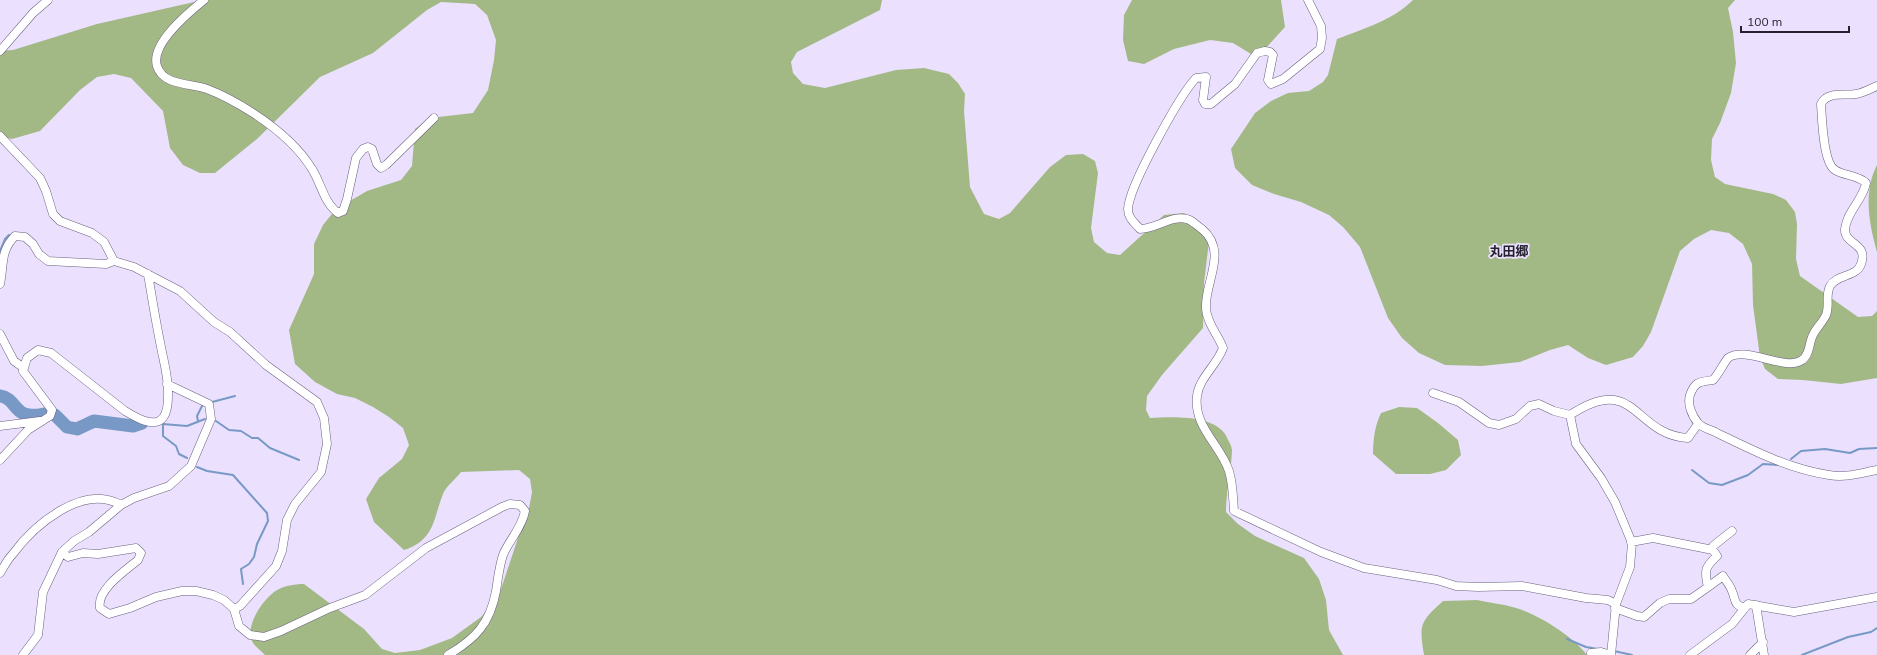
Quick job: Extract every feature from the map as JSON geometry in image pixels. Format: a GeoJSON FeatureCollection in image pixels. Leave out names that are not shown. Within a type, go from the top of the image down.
{"type":"FeatureCollection","features":[{"type":"Feature","properties":{"kind":"street"},"geometry":{"type":"LineString","coordinates":[[0,51],[33,12],[48,0]]}},
{"type":"Feature","properties":{"kind":"street"},"geometry":{"type":"LineString","coordinates":[[204,0],[188,12],[160,45],[156,55],[157,68],[161,74],[173,82],[206,89],[231,100],[253,113],[274,129],[300,151],[313,171],[331,208],[338,213],[343,211],[348,199],[356,158],[363,149],[368,147],[372,149],[377,164],[381,168],[386,165],[434,118]]}},
{"type":"Feature","properties":{"kind":"street"},"geometry":{"type":"LineString","coordinates":[[1308,0],[1321,26],[1322,38],[1320,48],[1283,79],[1271,84],[1268,80],[1268,75],[1273,55],[1270,52],[1264,51],[1257,53],[1235,84],[1211,104],[1205,104],[1203,100],[1206,78],[1196,78],[1187,88],[1133,187],[1128,207],[1129,217],[1140,229],[1147,229],[1175,218],[1186,219],[1209,236],[1213,244],[1214,257],[1212,274],[1206,299],[1206,311],[1210,323],[1219,336],[1223,348],[1220,357],[1202,382],[1197,396],[1197,406],[1208,436],[1225,461],[1229,471],[1234,511],[1321,552],[1364,568],[1437,580],[1456,586],[1478,588],[1522,586],[1586,598],[1608,600],[1616,606],[1637,616],[1644,616],[1660,603],[1669,599],[1691,599],[1723,576],[1732,590],[1734,602],[1745,608]]}},
{"type":"Feature","properties":{"kind":"street"},"geometry":{"type":"LineString","coordinates":[[1877,86],[1857,94],[1832,95],[1823,100],[1820,104],[1826,155],[1830,166],[1836,171],[1862,180],[1866,183],[1865,193],[1849,215],[1845,230],[1847,237],[1862,250],[1863,258],[1861,266],[1857,271],[1840,276],[1831,285],[1826,296],[1826,316],[1812,336],[1806,355],[1802,360],[1790,363],[1747,355],[1734,355],[1728,358],[1720,372],[1713,380],[1698,382],[1693,387],[1689,398],[1690,408],[1698,424],[1764,456],[1807,470],[1829,475],[1849,476],[1877,470]]}},
{"type":"Feature","properties":{"kind":"street"},"geometry":{"type":"LineString","coordinates":[[0,136],[40,178],[46,191],[53,214],[60,221],[92,233],[104,242],[114,261]]}},
{"type":"Feature","properties":{"kind":"street"},"geometry":{"type":"LineString","coordinates":[[0,284],[3,258],[7,244],[16,236],[25,237],[33,244],[39,254],[48,261],[106,264],[114,261],[134,267],[180,291],[214,322],[230,332],[266,365],[317,402],[324,418],[327,444],[321,472],[294,504],[287,520],[282,551],[276,566],[240,606],[234,609]]}},
{"type":"Feature","properties":{"kind":"street"},"geometry":{"type":"LineString","coordinates":[[23,371],[27,358],[38,350],[51,353],[125,411],[137,418],[155,422],[164,418],[168,396],[168,384],[148,274]]}},
{"type":"Feature","properties":{"kind":"street"},"geometry":{"type":"LineString","coordinates":[[0,334],[14,361],[24,368],[23,371],[52,410],[50,416],[28,430],[0,460]]}},
{"type":"Feature","properties":{"kind":"street"},"geometry":{"type":"LineString","coordinates":[[24,655],[38,635],[43,592],[62,552],[121,505],[134,498],[169,486],[191,466],[211,419],[209,404],[168,384]]}},
{"type":"Feature","properties":{"kind":"street"},"geometry":{"type":"LineString","coordinates":[[1433,393],[1459,402],[1489,423],[1499,424],[1516,419],[1530,406],[1539,404],[1554,411],[1570,415],[1581,408],[1600,401],[1615,399],[1628,404],[1653,425],[1676,437],[1688,438],[1698,424]]}},
{"type":"Feature","properties":{"kind":"street"},"geometry":{"type":"LineString","coordinates":[[1570,415],[1576,444],[1601,478],[1615,502],[1631,542],[1630,567],[1616,606],[1611,653],[1592,653]]}},
{"type":"Feature","properties":{"kind":"street"},"geometry":{"type":"LineString","coordinates":[[0,426],[42,420]]}},
{"type":"Feature","properties":{"kind":"street"},"geometry":{"type":"LineString","coordinates":[[0,573],[11,555],[29,534],[71,504],[84,500],[111,500],[121,505]]}},
{"type":"Feature","properties":{"kind":"street"},"geometry":{"type":"LineString","coordinates":[[62,552],[68,557],[83,553],[98,554],[136,548],[141,553],[138,560],[102,594],[99,602],[100,608],[110,614],[130,608],[156,597],[182,591],[196,591],[213,594],[224,600],[234,609],[239,626],[250,636],[264,637],[281,631],[330,608],[365,595],[438,540],[502,507],[510,504],[520,505],[525,511],[524,518],[504,554],[495,594],[485,625],[473,638],[448,655]]}},
{"type":"Feature","properties":{"kind":"street"},"geometry":{"type":"LineString","coordinates":[[1713,550],[1713,546],[1732,531]]}},
{"type":"Feature","properties":{"kind":"street"},"geometry":{"type":"LineString","coordinates":[[1631,542],[1653,538],[1713,550],[1717,556],[1708,565],[1705,574],[1708,587]]}},
{"type":"Feature","properties":{"kind":"street"},"geometry":{"type":"LineString","coordinates":[[1690,655],[1732,624],[1748,604],[1794,612],[1877,598]]}},
{"type":"Feature","properties":{"kind":"street"},"geometry":{"type":"LineString","coordinates":[[1756,605],[1764,655]]}},
{"type":"Feature","properties":{"kind":"street"},"geometry":{"type":"LineString","coordinates":[[1750,655],[1763,642]]}},
{"type":"Feature","properties":{"kind":"green space"},"geometry":{"type":"Polygon","coordinates":[[[203,0],[882,0],[880,10],[797,52],[791,62],[793,73],[803,84],[825,88],[896,70],[924,68],[949,74],[958,83],[965,94],[964,111],[970,187],[984,214],[999,219],[1010,213],[1050,167],[1066,155],[1083,154],[1095,161],[1098,173],[1091,228],[1094,242],[1107,253],[1120,255],[1164,215],[1184,213],[1204,225],[1210,233],[1204,283],[1203,328],[1162,375],[1147,396],[1146,410],[1150,418],[1171,417],[1205,421],[1215,425],[1223,432],[1232,448],[1226,512],[1238,524],[1255,536],[1304,558],[1319,579],[1326,600],[1329,630],[1343,655],[265,655],[256,647],[250,635],[256,614],[269,596],[274,592],[281,588],[296,584],[304,584],[364,629],[382,649],[395,653],[420,650],[452,638],[481,617],[498,598],[518,538],[528,514],[532,492],[530,479],[519,470],[461,472],[444,491],[431,528],[422,541],[404,550],[374,522],[366,499],[379,478],[402,459],[409,445],[403,428],[373,407],[355,398],[337,394],[315,382],[295,364],[289,330],[314,274],[314,244],[323,225],[336,209],[367,191],[401,180],[412,166],[415,129],[430,118],[473,113],[488,90],[496,40],[487,15],[475,4],[441,2],[427,10],[373,53],[320,77],[257,139],[215,173],[200,173],[183,165],[170,148],[163,111],[131,78],[114,74],[97,77],[80,90],[40,131],[12,139],[0,137],[0,51],[13,50],[97,24],[203,0]]]}},
{"type":"Feature","properties":{"kind":"green space"},"geometry":{"type":"Polygon","coordinates":[[[1132,0],[1281,0],[1285,27],[1266,48],[1251,54],[1233,43],[1210,40],[1174,49],[1144,64],[1128,61],[1123,40],[1124,15],[1132,0]]]}},
{"type":"Feature","properties":{"kind":"green space"},"geometry":{"type":"Polygon","coordinates":[[[1413,0],[1735,0],[1728,8],[1733,32],[1736,63],[1731,93],[1720,123],[1712,139],[1711,160],[1715,177],[1725,184],[1773,194],[1786,200],[1795,212],[1797,224],[1796,259],[1800,276],[1858,317],[1872,316],[1877,311],[1877,378],[1841,384],[1778,379],[1765,369],[1760,357],[1753,305],[1752,264],[1743,244],[1729,233],[1711,230],[1694,239],[1680,251],[1651,332],[1643,346],[1633,357],[1606,365],[1588,358],[1568,345],[1550,350],[1520,362],[1482,366],[1445,365],[1419,353],[1402,338],[1388,318],[1360,247],[1343,227],[1329,215],[1301,202],[1274,194],[1252,185],[1235,168],[1231,149],[1255,113],[1271,101],[1288,93],[1309,91],[1323,82],[1328,75],[1337,39],[1367,28],[1387,18],[1405,7],[1413,0]]]}},
{"type":"Feature","properties":{"kind":"green space"},"geometry":{"type":"Polygon","coordinates":[[[1877,165],[1877,252],[1870,219],[1869,197],[1870,186],[1877,165]]]}},
{"type":"Feature","properties":{"kind":"green space"},"geometry":{"type":"Polygon","coordinates":[[[1399,407],[1417,408],[1458,440],[1461,455],[1446,470],[1430,474],[1396,474],[1373,454],[1373,443],[1377,422],[1381,413],[1399,407]]]}},
{"type":"Feature","properties":{"kind":"green space"},"geometry":{"type":"Polygon","coordinates":[[[1477,600],[1511,607],[1535,615],[1565,634],[1587,655],[1424,655],[1422,630],[1423,624],[1430,614],[1443,601],[1477,600]]]}},
{"type":"Feature","properties":{"kind":"waterway"},"geometry":{"type":"LineString","coordinates":[[0,251],[5,239],[9,235]]}},
{"type":"Feature","properties":{"kind":"waterway"},"geometry":{"type":"LineString","coordinates":[[0,396],[6,398],[17,409],[26,415],[44,414]]}},
{"type":"Feature","properties":{"kind":"waterway"},"geometry":{"type":"LineString","coordinates":[[212,402],[235,396]]}},
{"type":"Feature","properties":{"kind":"waterway"},"geometry":{"type":"LineString","coordinates":[[198,421],[197,416],[202,406]]}},
{"type":"Feature","properties":{"kind":"waterway"},"geometry":{"type":"LineString","coordinates":[[55,415],[67,427],[77,429],[94,421],[133,426],[142,423]]}},
{"type":"Feature","properties":{"kind":"waterway"},"geometry":{"type":"LineString","coordinates":[[163,424],[187,426],[205,419]]}},
{"type":"Feature","properties":{"kind":"waterway"},"geometry":{"type":"LineString","coordinates":[[216,421],[229,430],[241,431],[252,438],[258,438],[270,448],[299,460]]}},
{"type":"Feature","properties":{"kind":"waterway"},"geometry":{"type":"LineString","coordinates":[[163,425],[163,436],[176,446],[179,454],[187,458]]}},
{"type":"Feature","properties":{"kind":"waterway"},"geometry":{"type":"LineString","coordinates":[[1791,459],[1801,451],[1825,449],[1850,453],[1859,449],[1877,448]]}},
{"type":"Feature","properties":{"kind":"waterway"},"geometry":{"type":"LineString","coordinates":[[1692,470],[1709,483],[1722,485],[1748,475],[1763,464],[1779,465]]}},
{"type":"Feature","properties":{"kind":"waterway"},"geometry":{"type":"LineString","coordinates":[[197,467],[207,471],[233,475],[267,513],[268,521],[257,544],[254,557],[249,564],[241,569],[243,584]]}},
{"type":"Feature","properties":{"kind":"waterway"},"geometry":{"type":"LineString","coordinates":[[1802,655],[1848,637],[1871,632],[1877,628]]}},
{"type":"Feature","properties":{"kind":"waterway"},"geometry":{"type":"LineString","coordinates":[[1567,639],[1586,647],[1598,649]]}},
{"type":"Feature","properties":{"kind":"waterway"},"geometry":{"type":"LineString","coordinates":[[1614,651],[1632,655]]}},
{"type":"Feature","properties":{"kind":"district","name":"丸田郷"},"geometry":{"type":"Point","coordinates":[1509,251]}}]}
